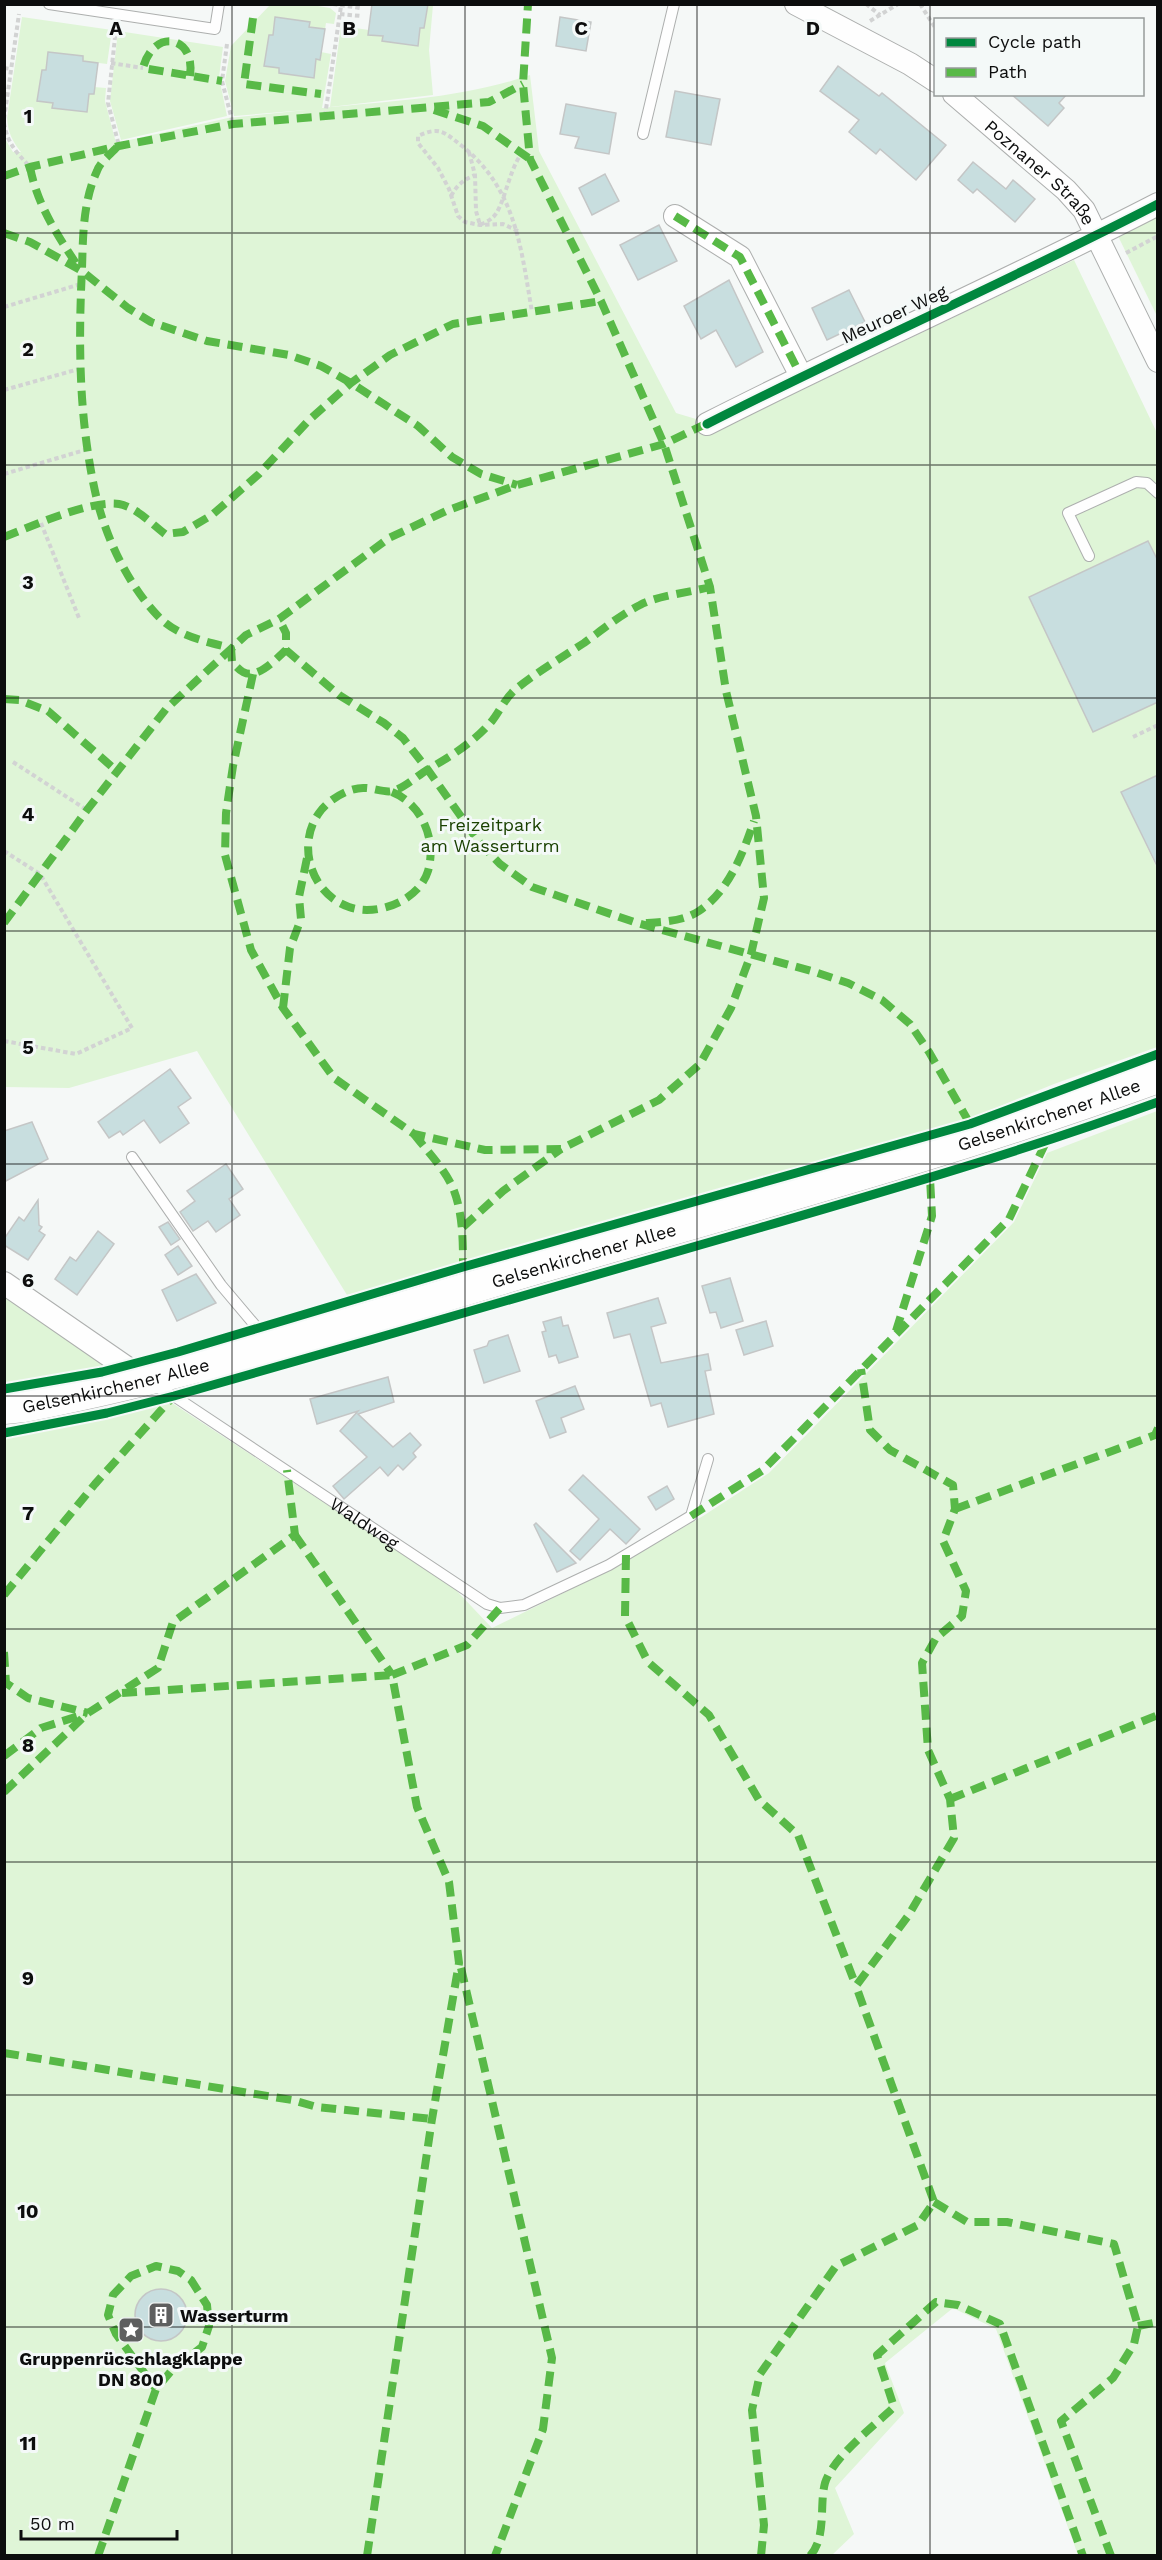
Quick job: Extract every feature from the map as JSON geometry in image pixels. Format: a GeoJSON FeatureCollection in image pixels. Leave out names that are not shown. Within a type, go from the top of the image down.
{"type":"FeatureCollection","features":[{"type":"Feature","properties":{"kind":"main road","name":"Gelsenkirchener Allee"},"geometry":{"type":"LineString","coordinates":[[4,1408],[146,1382],[272,1346],[974,1141],[1158,1077]]}},
{"type":"Feature","properties":{"kind":"street"},"geometry":{"type":"LineString","coordinates":[[796,4],[910,64],[934,80]]}},
{"type":"Feature","properties":{"kind":"street","name":"Poznaner Straße"},"geometry":{"type":"LineString","coordinates":[[956,96],[1066,190],[1083,210],[1158,361]]}},
{"type":"Feature","properties":{"kind":"street","name":"Meuroer Weg"},"geometry":{"type":"LineString","coordinates":[[707,424],[801,376],[1096,236],[1158,204]]}},
{"type":"Feature","properties":{"kind":"street"},"geometry":{"type":"LineString","coordinates":[[675,216],[740,257],[801,376]]}},
{"type":"Feature","properties":{"kind":"street","name":"Waldweg"},"geometry":{"type":"LineString","coordinates":[[4,1283],[146,1382]]}},
{"type":"Feature","properties":{"kind":"lane"},"geometry":{"type":"LineString","coordinates":[[49,4],[215,28],[219,4]]}},
{"type":"Feature","properties":{"kind":"lane"},"geometry":{"type":"LineString","coordinates":[[643,134],[674,4]]}},
{"type":"Feature","properties":{"kind":"lane"},"geometry":{"type":"LineString","coordinates":[[1089,556],[1068,513],[1136,482],[1147,483],[1158,493]]}},
{"type":"Feature","properties":{"kind":"lane"},"geometry":{"type":"LineString","coordinates":[[132,1157],[221,1285],[272,1346]]}},
{"type":"Feature","properties":{"kind":"lane","name":"Waldweg"},"geometry":{"type":"LineString","coordinates":[[146,1382],[174,1396],[487,1604],[500,1608],[524,1605],[609,1565],[691,1516],[708,1459]]}},
{"type":"Feature","properties":{"kind":"path"},"geometry":{"type":"LineString","coordinates":[[333,4],[360,6],[359,16],[340,14]]}},
{"type":"Feature","properties":{"kind":"path"},"geometry":{"type":"LineString","coordinates":[[866,4],[880,15]]}},
{"type":"Feature","properties":{"kind":"path"},"geometry":{"type":"LineString","coordinates":[[920,4],[934,26]]}},
{"type":"Feature","properties":{"kind":"path"},"geometry":{"type":"LineString","coordinates":[[325,116],[341,6]]}},
{"type":"Feature","properties":{"kind":"path"},"geometry":{"type":"LineString","coordinates":[[19,14],[4,121],[6,136],[13,148],[30,166]]}},
{"type":"Feature","properties":{"kind":"path"},"geometry":{"type":"LineString","coordinates":[[116,27],[108,85],[108,103],[120,146]]}},
{"type":"Feature","properties":{"kind":"path"},"geometry":{"type":"LineString","coordinates":[[227,44],[222,81],[233,124]]}},
{"type":"Feature","properties":{"kind":"path"},"geometry":{"type":"LineString","coordinates":[[111,63],[143,68]]}},
{"type":"Feature","properties":{"kind":"path"},"geometry":{"type":"LineString","coordinates":[[4,68],[11,69]]}},
{"type":"Feature","properties":{"kind":"path"},"geometry":{"type":"LineString","coordinates":[[518,231],[503,224],[480,225],[465,222],[458,216],[449,189],[438,168],[417,143],[418,136],[431,130],[444,131],[488,170],[503,194],[518,231],[532,312]]}},
{"type":"Feature","properties":{"kind":"path"},"geometry":{"type":"LineString","coordinates":[[469,151],[475,175],[476,211],[480,225]]}},
{"type":"Feature","properties":{"kind":"path"},"geometry":{"type":"LineString","coordinates":[[480,225],[493,218],[501,205],[515,162],[522,153]]}},
{"type":"Feature","properties":{"kind":"path"},"geometry":{"type":"LineString","coordinates":[[451,197],[457,186],[475,175]]}},
{"type":"Feature","properties":{"kind":"path"},"geometry":{"type":"LineString","coordinates":[[1110,261],[1158,236]]}},
{"type":"Feature","properties":{"kind":"path"},"geometry":{"type":"LineString","coordinates":[[4,307],[81,284]]}},
{"type":"Feature","properties":{"kind":"path"},"geometry":{"type":"LineString","coordinates":[[4,390],[79,369]]}},
{"type":"Feature","properties":{"kind":"path"},"geometry":{"type":"LineString","coordinates":[[4,474],[88,449]]}},
{"type":"Feature","properties":{"kind":"path"},"geometry":{"type":"LineString","coordinates":[[41,523],[79,618]]}},
{"type":"Feature","properties":{"kind":"path"},"geometry":{"type":"LineString","coordinates":[[1133,736],[1158,724]]}},
{"type":"Feature","properties":{"kind":"path"},"geometry":{"type":"LineString","coordinates":[[13,762],[87,810]]}},
{"type":"Feature","properties":{"kind":"path"},"geometry":{"type":"LineString","coordinates":[[4,851],[40,874],[132,1028],[75,1054],[4,1041]]}},
{"type":"Feature","properties":{"kind":"green space","name":"Freizeitpark am Wasserturm"},"geometry":{"type":"Polygon","coordinates":[[[306,4],[330,8],[336,13],[334,24],[326,23],[325,29],[309,27],[309,22],[275,17],[273,35],[269,35],[264,65],[279,68],[279,73],[313,78],[316,59],[320,60],[321,52],[331,54],[322,108],[454,94],[530,75],[539,151],[676,413],[696,419],[705,436],[1074,260],[1157,433],[1157,561],[1148,541],[1030,597],[1157,702],[1157,775],[1121,792],[1157,868],[1157,1047],[1054,1084],[966,1120],[347,1295],[197,1051],[69,1088],[5,1087],[4,137],[13,152],[21,152],[11,136],[7,118],[22,17],[112,30],[107,64],[83,61],[83,56],[48,52],[46,70],[42,70],[37,100],[53,103],[53,108],[86,112],[89,94],[94,87],[106,88],[105,101],[116,143],[228,118],[306,110],[234,116],[225,81],[231,46],[270,5],[306,4]]]}},
{"type":"Feature","properties":{"kind":"green space"},"geometry":{"type":"Polygon","coordinates":[[[428,5],[433,5],[429,50],[433,95],[330,107],[341,26],[369,30],[369,35],[383,36],[383,41],[417,46],[420,28],[424,28],[428,5]]]}},
{"type":"Feature","properties":{"kind":"green space"},"geometry":{"type":"Polygon","coordinates":[[[118,31],[223,47],[219,77],[227,116],[121,140],[110,101],[118,31]]]}},
{"type":"Feature","properties":{"kind":"green space"},"geometry":{"type":"Polygon","coordinates":[[[1157,216],[1157,316],[1118,236],[1157,216]]]}},
{"type":"Feature","properties":{"kind":"green space"},"geometry":{"type":"Polygon","coordinates":[[[1157,1111],[1157,2555],[1078,2555],[996,2329],[953,2308],[885,2363],[904,2413],[835,2488],[854,2534],[832,2555],[5,2555],[4,1437],[169,1401],[453,1587],[492,1628],[606,1572],[703,1516],[769,1473],[1014,1222],[1047,1153],[1157,1111]]]}},
{"type":"Feature","properties":{"kind":"green space"},"geometry":{"type":"Polygon","coordinates":[[[4,1292],[110,1367],[5,1387],[4,1292]]]}},
{"type":"Feature","properties":{"kind":"building"},"geometry":{"type":"Polygon","coordinates":[[[372,4],[428,4],[424,28],[420,28],[418,46],[382,41],[383,36],[368,35],[372,4]]]}},
{"type":"Feature","properties":{"kind":"building"},"geometry":{"type":"Polygon","coordinates":[[[275,17],[310,22],[309,27],[325,29],[320,60],[316,59],[314,78],[279,73],[279,68],[264,66],[269,35],[273,35],[275,17]]]}},
{"type":"Feature","properties":{"kind":"building"},"geometry":{"type":"Polygon","coordinates":[[[560,17],[591,22],[586,51],[556,46],[560,17]]]}},
{"type":"Feature","properties":{"kind":"building"},"geometry":{"type":"Polygon","coordinates":[[[48,52],[83,56],[83,61],[98,63],[94,94],[89,94],[87,112],[52,108],[53,103],[37,101],[42,70],[46,70],[48,52]]]}},
{"type":"Feature","properties":{"kind":"building"},"geometry":{"type":"Polygon","coordinates":[[[838,66],[879,96],[882,93],[946,145],[916,180],[880,149],[876,154],[849,132],[859,120],[820,91],[838,66]]]}},
{"type":"Feature","properties":{"kind":"building"},"geometry":{"type":"Polygon","coordinates":[[[675,91],[720,99],[711,145],[666,137],[675,91]]]}},
{"type":"Feature","properties":{"kind":"building"},"geometry":{"type":"Polygon","coordinates":[[[1013,96],[1065,96],[1059,103],[1064,108],[1048,126],[1013,96]]]}},
{"type":"Feature","properties":{"kind":"building"},"geometry":{"type":"Polygon","coordinates":[[[566,104],[616,113],[609,154],[575,148],[579,137],[560,134],[566,104]]]}},
{"type":"Feature","properties":{"kind":"building"},"geometry":{"type":"Polygon","coordinates":[[[973,162],[1006,189],[1013,180],[1035,199],[1015,222],[977,189],[973,193],[958,180],[973,162]]]}},
{"type":"Feature","properties":{"kind":"building"},"geometry":{"type":"Polygon","coordinates":[[[605,174],[619,201],[592,215],[579,188],[605,174]]]}},
{"type":"Feature","properties":{"kind":"building"},"geometry":{"type":"Polygon","coordinates":[[[659,225],[677,261],[638,280],[620,245],[659,225]]]}},
{"type":"Feature","properties":{"kind":"building"},"geometry":{"type":"Polygon","coordinates":[[[729,280],[763,352],[736,367],[716,330],[701,339],[684,306],[729,280]]]}},
{"type":"Feature","properties":{"kind":"building"},"geometry":{"type":"Polygon","coordinates":[[[849,290],[865,322],[827,340],[812,308],[849,290]]]}},
{"type":"Feature","properties":{"kind":"building"},"geometry":{"type":"Polygon","coordinates":[[[1148,541],[1158,561],[1158,702],[1093,732],[1029,597],[1148,541]]]}},
{"type":"Feature","properties":{"kind":"building"},"geometry":{"type":"Polygon","coordinates":[[[1158,775],[1158,868],[1121,792],[1158,775]]]}},
{"type":"Feature","properties":{"kind":"building"},"geometry":{"type":"Polygon","coordinates":[[[170,1069],[191,1098],[178,1107],[189,1123],[160,1143],[144,1120],[123,1135],[120,1131],[109,1138],[98,1122],[170,1069]]]}},
{"type":"Feature","properties":{"kind":"building"},"geometry":{"type":"Polygon","coordinates":[[[32,1122],[48,1159],[4,1182],[4,1131],[32,1122]]]}},
{"type":"Feature","properties":{"kind":"building"},"geometry":{"type":"Polygon","coordinates":[[[226,1164],[243,1189],[229,1199],[240,1215],[216,1232],[208,1221],[193,1231],[180,1212],[195,1201],[187,1191],[226,1164]]]}},
{"type":"Feature","properties":{"kind":"building"},"geometry":{"type":"Polygon","coordinates":[[[38,1200],[39,1225],[42,1227],[39,1231],[45,1235],[28,1260],[4,1245],[4,1239],[19,1217],[24,1221],[38,1200]]]}},
{"type":"Feature","properties":{"kind":"building"},"geometry":{"type":"Polygon","coordinates":[[[168,1222],[180,1239],[171,1245],[159,1227],[168,1222]]]}},
{"type":"Feature","properties":{"kind":"building"},"geometry":{"type":"Polygon","coordinates":[[[98,1231],[114,1244],[77,1295],[55,1279],[70,1257],[76,1261],[98,1231]]]}},
{"type":"Feature","properties":{"kind":"building"},"geometry":{"type":"Polygon","coordinates":[[[178,1246],[192,1266],[178,1275],[165,1255],[178,1246]]]}},
{"type":"Feature","properties":{"kind":"building"},"geometry":{"type":"Polygon","coordinates":[[[196,1274],[216,1303],[177,1321],[162,1290],[196,1274]]]}},
{"type":"Feature","properties":{"kind":"building"},"geometry":{"type":"Polygon","coordinates":[[[730,1278],[743,1321],[721,1328],[716,1312],[710,1313],[702,1286],[730,1278]]]}},
{"type":"Feature","properties":{"kind":"building"},"geometry":{"type":"Polygon","coordinates":[[[658,1298],[666,1323],[651,1327],[661,1363],[708,1354],[711,1370],[705,1371],[714,1414],[668,1427],[661,1403],[651,1406],[630,1334],[614,1338],[607,1313],[658,1298]]]}},
{"type":"Feature","properties":{"kind":"building"},"geometry":{"type":"Polygon","coordinates":[[[561,1317],[563,1326],[568,1325],[578,1357],[559,1363],[556,1355],[549,1357],[542,1332],[546,1331],[543,1322],[561,1317]]]}},
{"type":"Feature","properties":{"kind":"building"},"geometry":{"type":"Polygon","coordinates":[[[766,1321],[773,1346],[744,1355],[736,1330],[766,1321]]]}},
{"type":"Feature","properties":{"kind":"building"},"geometry":{"type":"Polygon","coordinates":[[[508,1335],[520,1371],[484,1383],[474,1350],[487,1346],[489,1341],[508,1335]]]}},
{"type":"Feature","properties":{"kind":"building"},"geometry":{"type":"Polygon","coordinates":[[[388,1377],[394,1402],[358,1414],[393,1447],[410,1433],[421,1445],[413,1453],[416,1457],[403,1470],[398,1465],[388,1476],[380,1467],[344,1499],[333,1486],[367,1457],[340,1431],[358,1411],[317,1424],[310,1399],[388,1377]]]}},
{"type":"Feature","properties":{"kind":"building"},"geometry":{"type":"Polygon","coordinates":[[[575,1386],[584,1409],[561,1418],[566,1432],[550,1438],[536,1401],[575,1386]]]}},
{"type":"Feature","properties":{"kind":"building"},"geometry":{"type":"Polygon","coordinates":[[[583,1475],[640,1529],[626,1544],[610,1529],[580,1560],[570,1551],[599,1519],[569,1490],[583,1475]]]}},
{"type":"Feature","properties":{"kind":"building"},"geometry":{"type":"Polygon","coordinates":[[[667,1486],[674,1499],[656,1510],[648,1497],[667,1486]]]}},
{"type":"Feature","properties":{"kind":"building"},"geometry":{"type":"Polygon","coordinates":[[[536,1523],[576,1563],[557,1572],[534,1525],[536,1523]]]}},
{"type":"Feature","properties":{"kind":"building","name":"Wasserturm"},"geometry":{"type":"Polygon","coordinates":[[[161,2289],[175,2293],[183,2301],[187,2315],[183,2329],[175,2337],[161,2341],[147,2337],[139,2329],[135,2315],[139,2301],[147,2293],[161,2289]]]}},
{"type":"Feature","properties":{"kind":"marked path"},"geometry":{"type":"LineString","coordinates":[[253,674],[233,766],[226,813],[225,855],[251,950],[283,1008],[334,1078],[414,1134],[485,1150],[561,1149],[659,1100],[700,1064],[731,1008],[751,954],[764,898],[756,816],[726,691],[710,587],[664,444],[601,301],[530,159],[523,84],[528,4]]}},
{"type":"Feature","properties":{"kind":"marked path"},"geometry":{"type":"LineString","coordinates":[[253,18],[244,84],[321,94]]}},
{"type":"Feature","properties":{"kind":"marked path"},"geometry":{"type":"LineString","coordinates":[[190,76],[190,62],[187,52],[180,45],[172,42],[164,42],[155,47],[148,55],[143,68],[222,81]]}},
{"type":"Feature","properties":{"kind":"marked path"},"geometry":{"type":"LineString","coordinates":[[4,176],[30,167],[119,146],[233,124],[489,102],[523,84]]}},
{"type":"Feature","properties":{"kind":"marked path"},"geometry":{"type":"LineString","coordinates":[[434,110],[483,126],[530,159]]}},
{"type":"Feature","properties":{"kind":"marked path"},"geometry":{"type":"LineString","coordinates":[[117,147],[98,168],[92,183],[86,207],[83,244],[80,328],[81,387],[87,446],[103,519],[121,563],[138,591],[157,615],[182,633],[231,648],[232,662],[243,672],[248,674],[260,671],[286,650],[286,633],[279,619]]}},
{"type":"Feature","properties":{"kind":"marked path"},"geometry":{"type":"LineString","coordinates":[[30,167],[43,207],[79,268]]}},
{"type":"Feature","properties":{"kind":"marked path"},"geometry":{"type":"LineString","coordinates":[[675,216],[740,257],[801,376]]}},
{"type":"Feature","properties":{"kind":"marked path"},"geometry":{"type":"LineString","coordinates":[[4,233],[30,242],[82,271],[128,308],[151,322],[207,341],[289,355],[321,366],[418,426],[452,457],[481,474],[517,485]]}},
{"type":"Feature","properties":{"kind":"marked path"},"geometry":{"type":"LineString","coordinates":[[4,537],[61,515],[107,504],[119,504],[132,509],[165,534],[183,532],[212,515],[259,474],[309,420],[351,383],[390,355],[453,324],[601,301]]}},
{"type":"Feature","properties":{"kind":"marked path"},"geometry":{"type":"LineString","coordinates":[[4,923],[87,810],[166,709],[246,635],[279,619],[389,538],[446,511],[517,485],[664,444],[710,422]]}},
{"type":"Feature","properties":{"kind":"marked path"},"geometry":{"type":"LineString","coordinates":[[392,792],[412,805],[425,824],[430,847],[428,871],[416,891],[395,904],[371,910],[349,907],[336,901],[325,891],[311,867],[308,853],[312,826],[328,803],[339,795],[359,788],[382,791],[401,788],[477,736],[492,721],[516,689],[625,613],[655,599],[710,587]]}},
{"type":"Feature","properties":{"kind":"marked path"},"geometry":{"type":"LineString","coordinates":[[286,650],[339,695],[384,723],[403,738],[479,842],[500,864],[532,887],[637,923],[815,972],[848,983],[882,1000],[910,1024],[929,1052],[970,1124]]}},
{"type":"Feature","properties":{"kind":"marked path"},"geometry":{"type":"LineString","coordinates":[[4,699],[19,700],[48,711],[118,772]]}},
{"type":"Feature","properties":{"kind":"marked path"},"geometry":{"type":"LineString","coordinates":[[646,923],[687,917],[710,903],[734,870],[754,821]]}},
{"type":"Feature","properties":{"kind":"marked path"},"geometry":{"type":"LineString","coordinates":[[283,1008],[290,948],[301,919],[299,897],[307,858]]}},
{"type":"Feature","properties":{"kind":"marked path"},"geometry":{"type":"LineString","coordinates":[[414,1134],[453,1188],[461,1217],[463,1267]]}},
{"type":"Feature","properties":{"kind":"marked path"},"geometry":{"type":"LineString","coordinates":[[691,1516],[763,1470],[1009,1219],[1046,1142]]}},
{"type":"Feature","properties":{"kind":"marked path"},"geometry":{"type":"LineString","coordinates":[[463,1227],[503,1191],[561,1149]]}},
{"type":"Feature","properties":{"kind":"marked path"},"geometry":{"type":"LineString","coordinates":[[896,1331],[932,1216],[930,1178]]}},
{"type":"Feature","properties":{"kind":"marked path"},"geometry":{"type":"LineString","coordinates":[[761,2556],[764,2525],[752,2410],[760,2374],[836,2266],[918,2225],[934,2202],[856,1986],[908,1916],[954,1838],[950,1799],[928,1750],[922,1663],[936,1638],[962,1616],[966,1591],[943,1541],[955,1509],[953,1485],[890,1450],[870,1430],[861,1369]]}},
{"type":"Feature","properties":{"kind":"marked path"},"geometry":{"type":"LineString","coordinates":[[4,1595],[95,1484],[171,1399]]}},
{"type":"Feature","properties":{"kind":"marked path"},"geometry":{"type":"LineString","coordinates":[[955,1509],[1155,1435],[1158,1428]]}},
{"type":"Feature","properties":{"kind":"marked path"},"geometry":{"type":"LineString","coordinates":[[4,1792],[88,1713],[158,1668],[173,1622],[295,1535],[287,1470]]}},
{"type":"Feature","properties":{"kind":"marked path"},"geometry":{"type":"LineString","coordinates":[[295,1535],[392,1675]]}},
{"type":"Feature","properties":{"kind":"marked path"},"geometry":{"type":"LineString","coordinates":[[626,1555],[625,1616],[648,1662],[709,1715],[759,1800],[798,1835],[856,1986]]}},
{"type":"Feature","properties":{"kind":"marked path"},"geometry":{"type":"LineString","coordinates":[[367,2556],[432,2119],[459,1963],[449,1882],[417,1807],[392,1675],[467,1645],[500,1608]]}},
{"type":"Feature","properties":{"kind":"marked path"},"geometry":{"type":"LineString","coordinates":[[4,1652],[6,1683],[28,1698],[88,1713]]}},
{"type":"Feature","properties":{"kind":"marked path"},"geometry":{"type":"LineString","coordinates":[[122,1693],[392,1675]]}},
{"type":"Feature","properties":{"kind":"marked path"},"geometry":{"type":"LineString","coordinates":[[4,1756],[41,1728],[85,1714]]}},
{"type":"Feature","properties":{"kind":"marked path"},"geometry":{"type":"LineString","coordinates":[[950,1799],[1158,1715]]}},
{"type":"Feature","properties":{"kind":"marked path"},"geometry":{"type":"LineString","coordinates":[[461,1968],[552,2358],[543,2429],[495,2556]]}},
{"type":"Feature","properties":{"kind":"marked path"},"geometry":{"type":"LineString","coordinates":[[4,2053],[292,2100],[317,2107],[432,2119]]}},
{"type":"Feature","properties":{"kind":"marked path"},"geometry":{"type":"LineString","coordinates":[[934,2202],[967,2222],[1007,2222],[1114,2244],[1138,2326],[1134,2344],[1113,2378],[1061,2421],[1111,2556]]}},
{"type":"Feature","properties":{"kind":"marked path"},"geometry":{"type":"LineString","coordinates":[[98,2556],[156,2389],[172,2370],[202,2347],[209,2326],[207,2305],[191,2280],[178,2271],[156,2266],[131,2276],[113,2295],[108,2315],[116,2334],[156,2389]]}},
{"type":"Feature","properties":{"kind":"marked path"},"geometry":{"type":"LineString","coordinates":[[810,2556],[819,2540],[823,2492],[829,2473],[855,2442],[894,2407],[877,2355],[936,2302],[958,2305],[1000,2324],[1083,2556]]}},
{"type":"Feature","properties":{"kind":"marked path"},"geometry":{"type":"LineString","coordinates":[[1138,2326],[1158,2322]]}},
{"type":"Feature","properties":{"kind":"cycle path"},"geometry":{"type":"LineString","coordinates":[[707,424],[1158,204]]}},
{"type":"Feature","properties":{"kind":"cycle path"},"geometry":{"type":"LineString","coordinates":[[4,1389],[102,1372],[178,1352],[463,1267],[970,1124],[1158,1054]]}},
{"type":"Feature","properties":{"kind":"cycle path"},"geometry":{"type":"LineString","coordinates":[[4,1433],[107,1413],[174,1396],[960,1168],[1158,1102]]}},
{"type":"Feature","properties":{"kind":"place","name":"Wasserturm"},"geometry":{"type":"Point","coordinates":[161,2315]}},
{"type":"Feature","properties":{"kind":"place","name":"Gruppenrücschlagklappe DN 800"},"geometry":{"type":"Point","coordinates":[131,2330]}}]}
